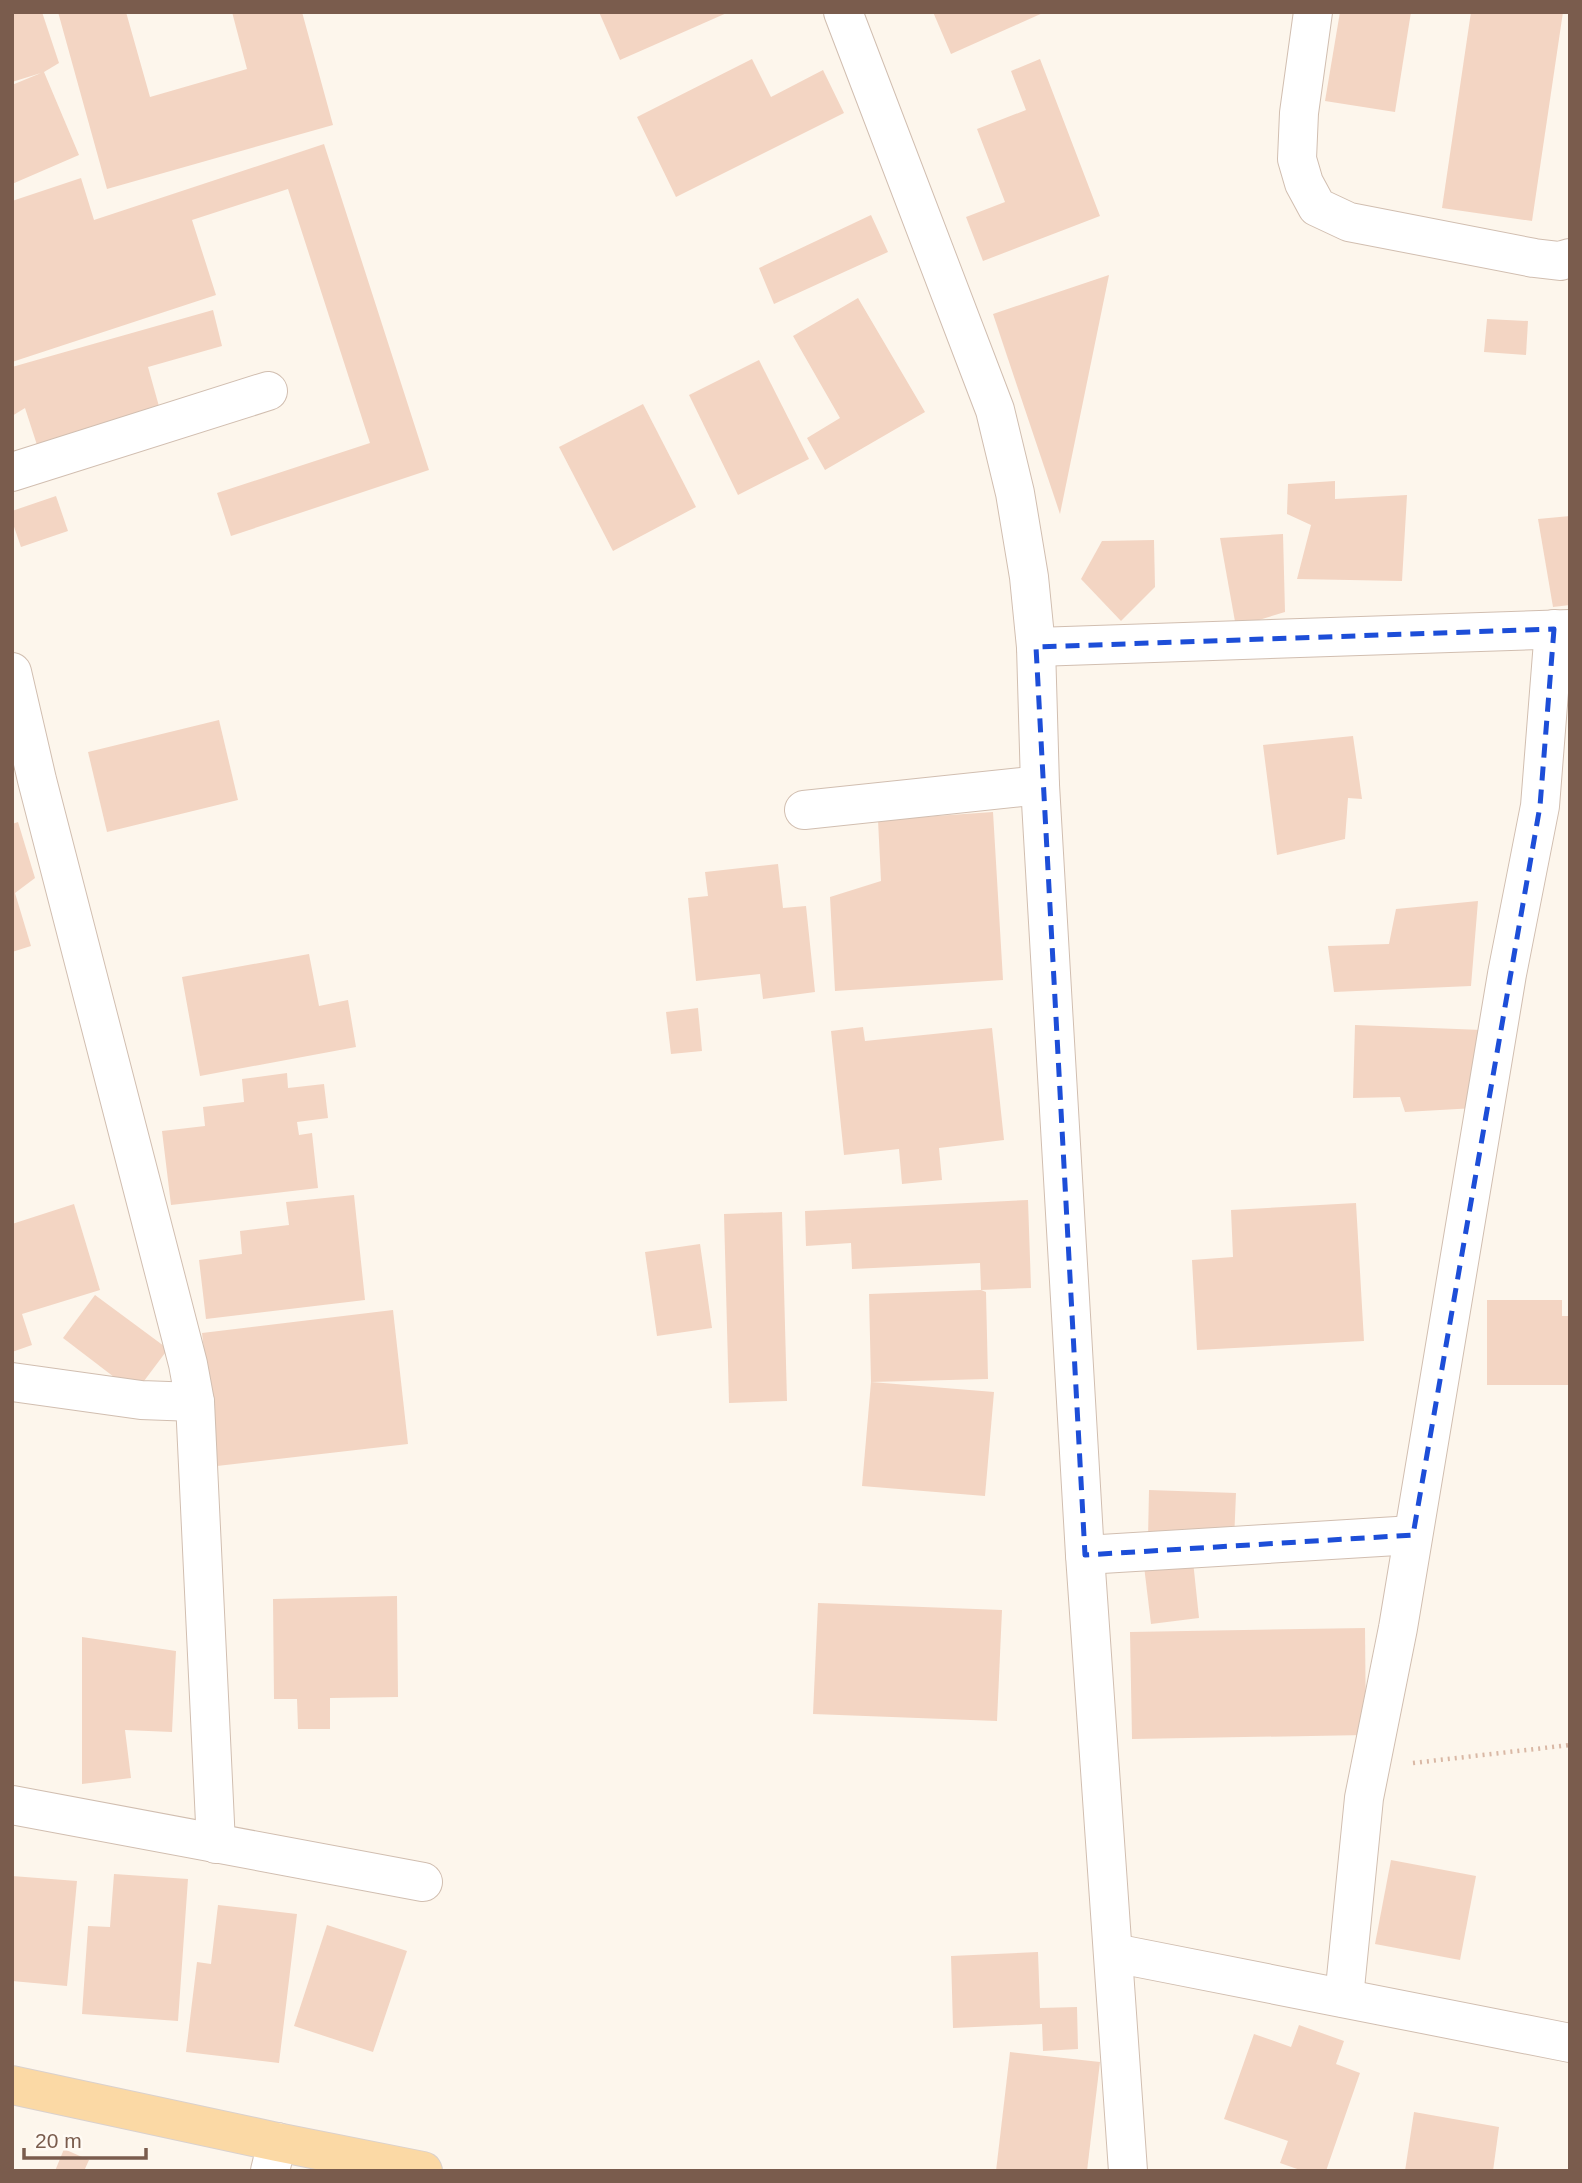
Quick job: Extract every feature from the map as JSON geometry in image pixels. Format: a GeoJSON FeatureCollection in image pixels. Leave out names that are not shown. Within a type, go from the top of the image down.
{"type":"FeatureCollection","features":[{"type":"Feature","properties":{"kind":"main road"},"geometry":{"type":"LineString","coordinates":[[12,2085],[273,2156],[423,2171]]}},
{"type":"Feature","properties":{"kind":"street"},"geometry":{"type":"LineString","coordinates":[[843,12],[995,410],[1016,493],[1029,577],[1036,647],[1040,785],[1085,1555],[1128,2171]]}},
{"type":"Feature","properties":{"kind":"street"},"geometry":{"type":"LineString","coordinates":[[1313,12],[1299,113],[1297,159],[1304,183],[1318,207],[1349,222],[1534,258],[1560,261],[1570,258]]}},
{"type":"Feature","properties":{"kind":"street"},"geometry":{"type":"LineString","coordinates":[[12,472],[268,391]]}},
{"type":"Feature","properties":{"kind":"street"},"geometry":{"type":"LineString","coordinates":[[1036,647],[1562,629],[1539,806],[1507,974],[1398,1628],[1364,1798],[1343,1998]]}},
{"type":"Feature","properties":{"kind":"street"},"geometry":{"type":"LineString","coordinates":[[12,672],[25,783],[184,1351],[195,1402],[216,1844]]}},
{"type":"Feature","properties":{"kind":"street"},"geometry":{"type":"LineString","coordinates":[[804,810],[1040,785]]}},
{"type":"Feature","properties":{"kind":"street"},"geometry":{"type":"LineString","coordinates":[[12,1381],[141,1400],[195,1402]]}},
{"type":"Feature","properties":{"kind":"street"},"geometry":{"type":"LineString","coordinates":[[1085,1555],[1413,1535]]}},
{"type":"Feature","properties":{"kind":"street"},"geometry":{"type":"LineString","coordinates":[[12,1805],[423,1882]]}},
{"type":"Feature","properties":{"kind":"street"},"geometry":{"type":"LineString","coordinates":[[1114,1953],[1570,2043]]}},
{"type":"Feature","properties":{"kind":"path"},"geometry":{"type":"LineString","coordinates":[[1370,1767],[1570,1745]]}},
{"type":"Feature","properties":{"kind":"highlighted area"},"geometry":{"type":"Polygon","coordinates":[[[1554,629],[1540,806],[1413,1535],[1085,1555],[1036,647],[1554,629]]]}},
{"type":"Feature","properties":{"kind":"building"},"geometry":{"type":"Polygon","coordinates":[[[12,12],[42,12],[59,63],[44,72],[79,155],[12,184],[12,85],[41,73],[12,82],[12,12]]]}},
{"type":"Feature","properties":{"kind":"building"},"geometry":{"type":"Polygon","coordinates":[[[58,12],[126,12],[150,97],[247,69],[232,12],[302,12],[333,125],[107,189],[58,12]]]}},
{"type":"Feature","properties":{"kind":"building"},"geometry":{"type":"Polygon","coordinates":[[[599,12],[729,12],[620,60],[599,12]]]}},
{"type":"Feature","properties":{"kind":"building"},"geometry":{"type":"Polygon","coordinates":[[[933,12],[1045,12],[951,54],[933,12]]]}},
{"type":"Feature","properties":{"kind":"building"},"geometry":{"type":"Polygon","coordinates":[[[1340,12],[1411,12],[1395,112],[1325,101],[1340,12]]]}},
{"type":"Feature","properties":{"kind":"building"},"geometry":{"type":"Polygon","coordinates":[[[1471,12],[1563,12],[1532,221],[1442,208],[1471,12]]]}},
{"type":"Feature","properties":{"kind":"building"},"geometry":{"type":"Polygon","coordinates":[[[752,59],[771,97],[823,70],[844,113],[676,197],[637,117],[752,59]]]}},
{"type":"Feature","properties":{"kind":"building"},"geometry":{"type":"Polygon","coordinates":[[[1040,59],[1100,216],[983,261],[966,217],[1005,202],[977,129],[1026,110],[1011,71],[1040,59]]]}},
{"type":"Feature","properties":{"kind":"building"},"geometry":{"type":"Polygon","coordinates":[[[324,144],[429,470],[231,536],[217,493],[370,443],[288,189],[192,220],[216,295],[12,362],[12,201],[81,178],[94,220],[324,144]]]}},
{"type":"Feature","properties":{"kind":"building"},"geometry":{"type":"Polygon","coordinates":[[[871,215],[888,252],[774,304],[759,268],[871,215]]]}},
{"type":"Feature","properties":{"kind":"building"},"geometry":{"type":"Polygon","coordinates":[[[1109,275],[1060,514],[993,314],[1109,275]]]}},
{"type":"Feature","properties":{"kind":"building"},"geometry":{"type":"Polygon","coordinates":[[[858,298],[925,412],[825,470],[807,438],[840,418],[793,336],[858,298]]]}},
{"type":"Feature","properties":{"kind":"building"},"geometry":{"type":"Polygon","coordinates":[[[213,310],[222,346],[148,367],[160,410],[37,445],[25,408],[12,416],[12,367],[213,310]]]}},
{"type":"Feature","properties":{"kind":"building"},"geometry":{"type":"Polygon","coordinates":[[[1487,319],[1528,321],[1526,355],[1484,352],[1487,319]]]}},
{"type":"Feature","properties":{"kind":"building"},"geometry":{"type":"Polygon","coordinates":[[[759,360],[809,459],[738,495],[689,395],[759,360]]]}},
{"type":"Feature","properties":{"kind":"building"},"geometry":{"type":"Polygon","coordinates":[[[643,404],[696,507],[613,551],[559,447],[643,404]]]}},
{"type":"Feature","properties":{"kind":"building"},"geometry":{"type":"Polygon","coordinates":[[[1335,481],[1335,499],[1407,495],[1402,581],[1297,579],[1311,525],[1287,514],[1288,484],[1335,481]]]}},
{"type":"Feature","properties":{"kind":"building"},"geometry":{"type":"Polygon","coordinates":[[[56,496],[68,531],[21,547],[12,521],[12,511],[56,496]]]}},
{"type":"Feature","properties":{"kind":"building"},"geometry":{"type":"Polygon","coordinates":[[[1570,516],[1570,605],[1553,607],[1538,519],[1570,516]]]}},
{"type":"Feature","properties":{"kind":"building"},"geometry":{"type":"Polygon","coordinates":[[[1283,534],[1285,612],[1236,627],[1220,538],[1283,534]]]}},
{"type":"Feature","properties":{"kind":"building"},"geometry":{"type":"Polygon","coordinates":[[[1154,540],[1155,587],[1121,621],[1081,579],[1102,541],[1154,540]]]}},
{"type":"Feature","properties":{"kind":"building"},"geometry":{"type":"Polygon","coordinates":[[[219,720],[238,800],[107,832],[88,752],[219,720]]]}},
{"type":"Feature","properties":{"kind":"building"},"geometry":{"type":"Polygon","coordinates":[[[1353,736],[1362,799],[1348,798],[1345,839],[1277,855],[1263,745],[1353,736]]]}},
{"type":"Feature","properties":{"kind":"building"},"geometry":{"type":"Polygon","coordinates":[[[993,812],[1003,980],[835,991],[830,897],[881,881],[878,820],[993,812]]]}},
{"type":"Feature","properties":{"kind":"building"},"geometry":{"type":"Polygon","coordinates":[[[18,822],[35,878],[15,893],[31,946],[12,952],[12,824],[18,822]]]}},
{"type":"Feature","properties":{"kind":"building"},"geometry":{"type":"Polygon","coordinates":[[[778,864],[783,908],[806,906],[815,992],[763,999],[760,974],[696,981],[688,898],[708,896],[705,872],[778,864]]]}},
{"type":"Feature","properties":{"kind":"building"},"geometry":{"type":"Polygon","coordinates":[[[1478,901],[1471,986],[1334,992],[1328,946],[1389,944],[1396,909],[1478,901]]]}},
{"type":"Feature","properties":{"kind":"building"},"geometry":{"type":"Polygon","coordinates":[[[309,954],[319,1006],[348,1000],[356,1047],[200,1076],[182,977],[309,954]]]}},
{"type":"Feature","properties":{"kind":"building"},"geometry":{"type":"Polygon","coordinates":[[[698,1008],[702,1051],[671,1054],[666,1012],[698,1008]]]}},
{"type":"Feature","properties":{"kind":"building"},"geometry":{"type":"Polygon","coordinates":[[[1355,1025],[1482,1030],[1475,1108],[1405,1112],[1400,1097],[1353,1098],[1355,1025]]]}},
{"type":"Feature","properties":{"kind":"building"},"geometry":{"type":"Polygon","coordinates":[[[863,1027],[865,1041],[992,1028],[1004,1140],[939,1148],[942,1180],[902,1184],[899,1149],[844,1155],[831,1031],[863,1027]]]}},
{"type":"Feature","properties":{"kind":"building"},"geometry":{"type":"Polygon","coordinates":[[[287,1073],[288,1088],[324,1084],[328,1118],[297,1122],[299,1135],[312,1133],[318,1188],[171,1205],[162,1131],[205,1126],[203,1107],[244,1102],[242,1079],[287,1073]]]}},
{"type":"Feature","properties":{"kind":"building"},"geometry":{"type":"Polygon","coordinates":[[[354,1195],[365,1300],[206,1319],[199,1260],[242,1254],[240,1231],[289,1225],[286,1202],[354,1195]]]}},
{"type":"Feature","properties":{"kind":"building"},"geometry":{"type":"Polygon","coordinates":[[[1028,1200],[1031,1288],[981,1290],[980,1263],[852,1269],[851,1243],[806,1246],[805,1211],[1028,1200]]]}},
{"type":"Feature","properties":{"kind":"building"},"geometry":{"type":"Polygon","coordinates":[[[1356,1203],[1364,1341],[1197,1350],[1192,1260],[1233,1257],[1231,1210],[1356,1203]]]}},
{"type":"Feature","properties":{"kind":"building"},"geometry":{"type":"Polygon","coordinates":[[[74,1204],[100,1290],[22,1314],[32,1345],[12,1352],[12,1224],[74,1204]]]}},
{"type":"Feature","properties":{"kind":"building"},"geometry":{"type":"Polygon","coordinates":[[[782,1212],[787,1401],[729,1403],[724,1214],[782,1212]]]}},
{"type":"Feature","properties":{"kind":"building"},"geometry":{"type":"Polygon","coordinates":[[[700,1244],[712,1328],[657,1336],[645,1252],[700,1244]]]}},
{"type":"Feature","properties":{"kind":"building"},"geometry":{"type":"Polygon","coordinates":[[[986,1292],[988,1379],[871,1382],[869,1294],[986,1292]]]}},
{"type":"Feature","properties":{"kind":"building"},"geometry":{"type":"Polygon","coordinates":[[[95,1295],[168,1349],[135,1393],[63,1338],[95,1295]]]}},
{"type":"Feature","properties":{"kind":"building"},"geometry":{"type":"Polygon","coordinates":[[[1487,1300],[1562,1300],[1562,1316],[1570,1316],[1570,1385],[1487,1385],[1487,1300]]]}},
{"type":"Feature","properties":{"kind":"building"},"geometry":{"type":"Polygon","coordinates":[[[393,1310],[408,1444],[217,1466],[202,1333],[393,1310]]]}},
{"type":"Feature","properties":{"kind":"building"},"geometry":{"type":"Polygon","coordinates":[[[871,1382],[994,1392],[985,1496],[862,1486],[871,1382]]]}},
{"type":"Feature","properties":{"kind":"building"},"geometry":{"type":"Polygon","coordinates":[[[1149,1490],[1236,1493],[1234,1541],[1148,1538],[1149,1490]]]}},
{"type":"Feature","properties":{"kind":"building"},"geometry":{"type":"Polygon","coordinates":[[[1193,1561],[1199,1618],[1151,1624],[1144,1566],[1193,1561]]]}},
{"type":"Feature","properties":{"kind":"building"},"geometry":{"type":"Polygon","coordinates":[[[397,1596],[398,1697],[330,1698],[330,1729],[298,1729],[297,1699],[274,1699],[273,1599],[397,1596]]]}},
{"type":"Feature","properties":{"kind":"building"},"geometry":{"type":"Polygon","coordinates":[[[818,1603],[1002,1610],[997,1721],[813,1714],[818,1603]]]}},
{"type":"Feature","properties":{"kind":"building"},"geometry":{"type":"Polygon","coordinates":[[[1365,1628],[1366,1735],[1132,1739],[1130,1632],[1365,1628]]]}},
{"type":"Feature","properties":{"kind":"building"},"geometry":{"type":"Polygon","coordinates":[[[82,1637],[176,1651],[172,1732],[125,1730],[131,1778],[82,1784],[82,1637]]]}},
{"type":"Feature","properties":{"kind":"building"},"geometry":{"type":"Polygon","coordinates":[[[1391,1860],[1476,1876],[1460,1960],[1375,1944],[1391,1860]]]}},
{"type":"Feature","properties":{"kind":"building"},"geometry":{"type":"Polygon","coordinates":[[[114,1874],[188,1879],[178,2021],[82,2014],[88,1926],[110,1927],[114,1874]]]}},
{"type":"Feature","properties":{"kind":"building"},"geometry":{"type":"Polygon","coordinates":[[[12,1876],[77,1881],[67,1986],[12,1981],[12,1876]]]}},
{"type":"Feature","properties":{"kind":"building"},"geometry":{"type":"Polygon","coordinates":[[[218,1905],[297,1914],[279,2063],[186,2052],[197,1962],[211,1964],[218,1905]]]}},
{"type":"Feature","properties":{"kind":"building"},"geometry":{"type":"Polygon","coordinates":[[[327,1925],[407,1951],[373,2052],[294,2026],[327,1925]]]}},
{"type":"Feature","properties":{"kind":"building"},"geometry":{"type":"Polygon","coordinates":[[[1038,1952],[1040,2008],[1077,2007],[1078,2049],[1043,2051],[1042,2024],[953,2028],[951,1956],[1038,1952]]]}},
{"type":"Feature","properties":{"kind":"building"},"geometry":{"type":"Polygon","coordinates":[[[1299,2025],[1344,2041],[1336,2064],[1360,2073],[1326,2171],[1303,2171],[1280,2163],[1288,2141],[1224,2119],[1254,2034],[1291,2047],[1299,2025]]]}},
{"type":"Feature","properties":{"kind":"building"},"geometry":{"type":"Polygon","coordinates":[[[1010,2052],[1100,2062],[1087,2171],[996,2171],[1010,2052]]]}},
{"type":"Feature","properties":{"kind":"building"},"geometry":{"type":"Polygon","coordinates":[[[1414,2112],[1499,2127],[1493,2171],[1405,2171],[1414,2112]]]}},
{"type":"Feature","properties":{"kind":"building"},"geometry":{"type":"Polygon","coordinates":[[[64,2149],[89,2160],[84,2171],[55,2171],[64,2149]]]}}]}
